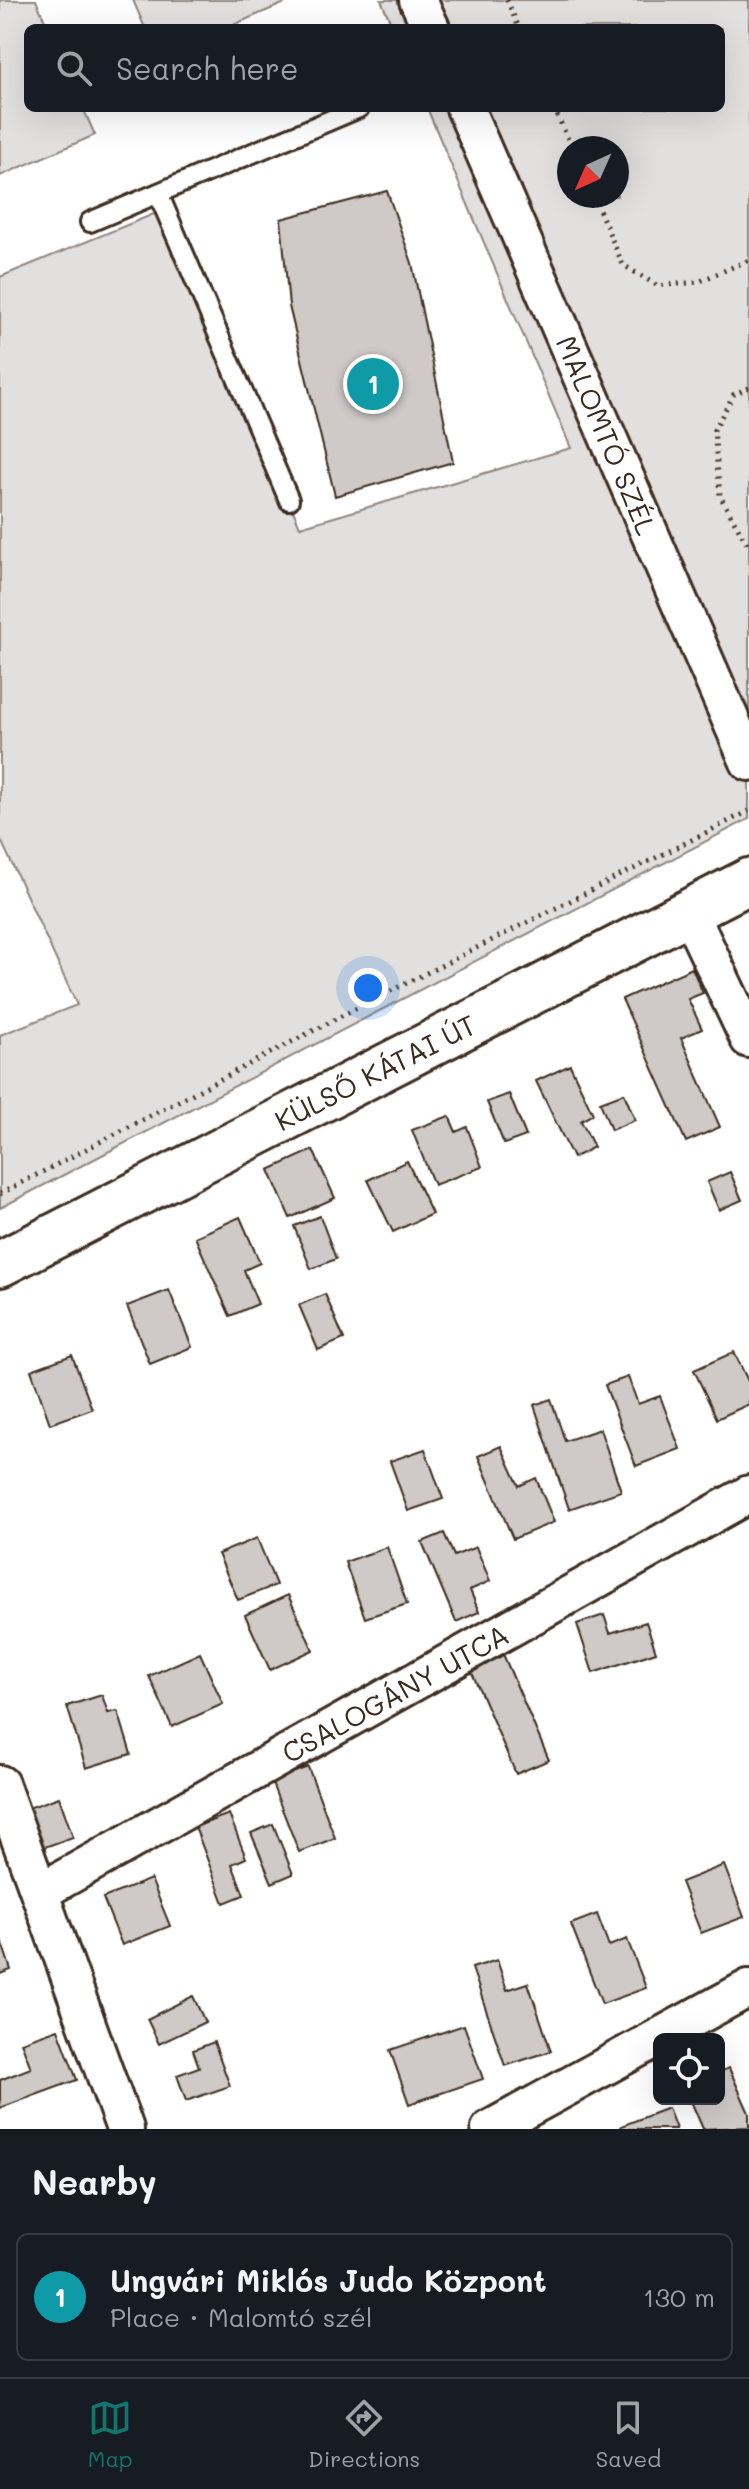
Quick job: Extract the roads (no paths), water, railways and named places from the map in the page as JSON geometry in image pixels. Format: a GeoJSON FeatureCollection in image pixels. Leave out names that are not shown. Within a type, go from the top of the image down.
{"type":"FeatureCollection","features":[{"type":"Feature","properties":{"kind":"main road","name":"KÜLSŐ KÁTAI ÚT"},"geometry":{"type":"LineString","coordinates":[[0,1264],[749,881]]}},
{"type":"Feature","properties":{"kind":"street"},"geometry":{"type":"LineString","coordinates":[[418,0],[429,24]]}},
{"type":"Feature","properties":{"kind":"street","name":"MALOMTÓ SZÉL"},"geometry":{"type":"LineString","coordinates":[[467,112],[749,762]]}},
{"type":"Feature","properties":{"kind":"street"},"geometry":{"type":"LineString","coordinates":[[689,912],[749,1039]]}},
{"type":"Feature","properties":{"kind":"street","name":"CSALOGÁNY UTCA"},"geometry":{"type":"LineString","coordinates":[[40,1892],[749,1494]]}},
{"type":"Feature","properties":{"kind":"street"},"geometry":{"type":"LineString","coordinates":[[0,1784],[125,2129]]}},
{"type":"Feature","properties":{"kind":"street"},"geometry":{"type":"LineString","coordinates":[[490,2129],[749,1988]]}},
{"type":"Feature","properties":{"kind":"lane"},"geometry":{"type":"LineString","coordinates":[[90,222],[350,112]]}},
{"type":"Feature","properties":{"kind":"lane"},"geometry":{"type":"LineString","coordinates":[[158,193],[289,500]]}},
{"type":"Feature","properties":{"kind":"place","name":"Ungvári Miklós Judo Központ"},"geometry":{"type":"Point","coordinates":[373,384]}}]}
